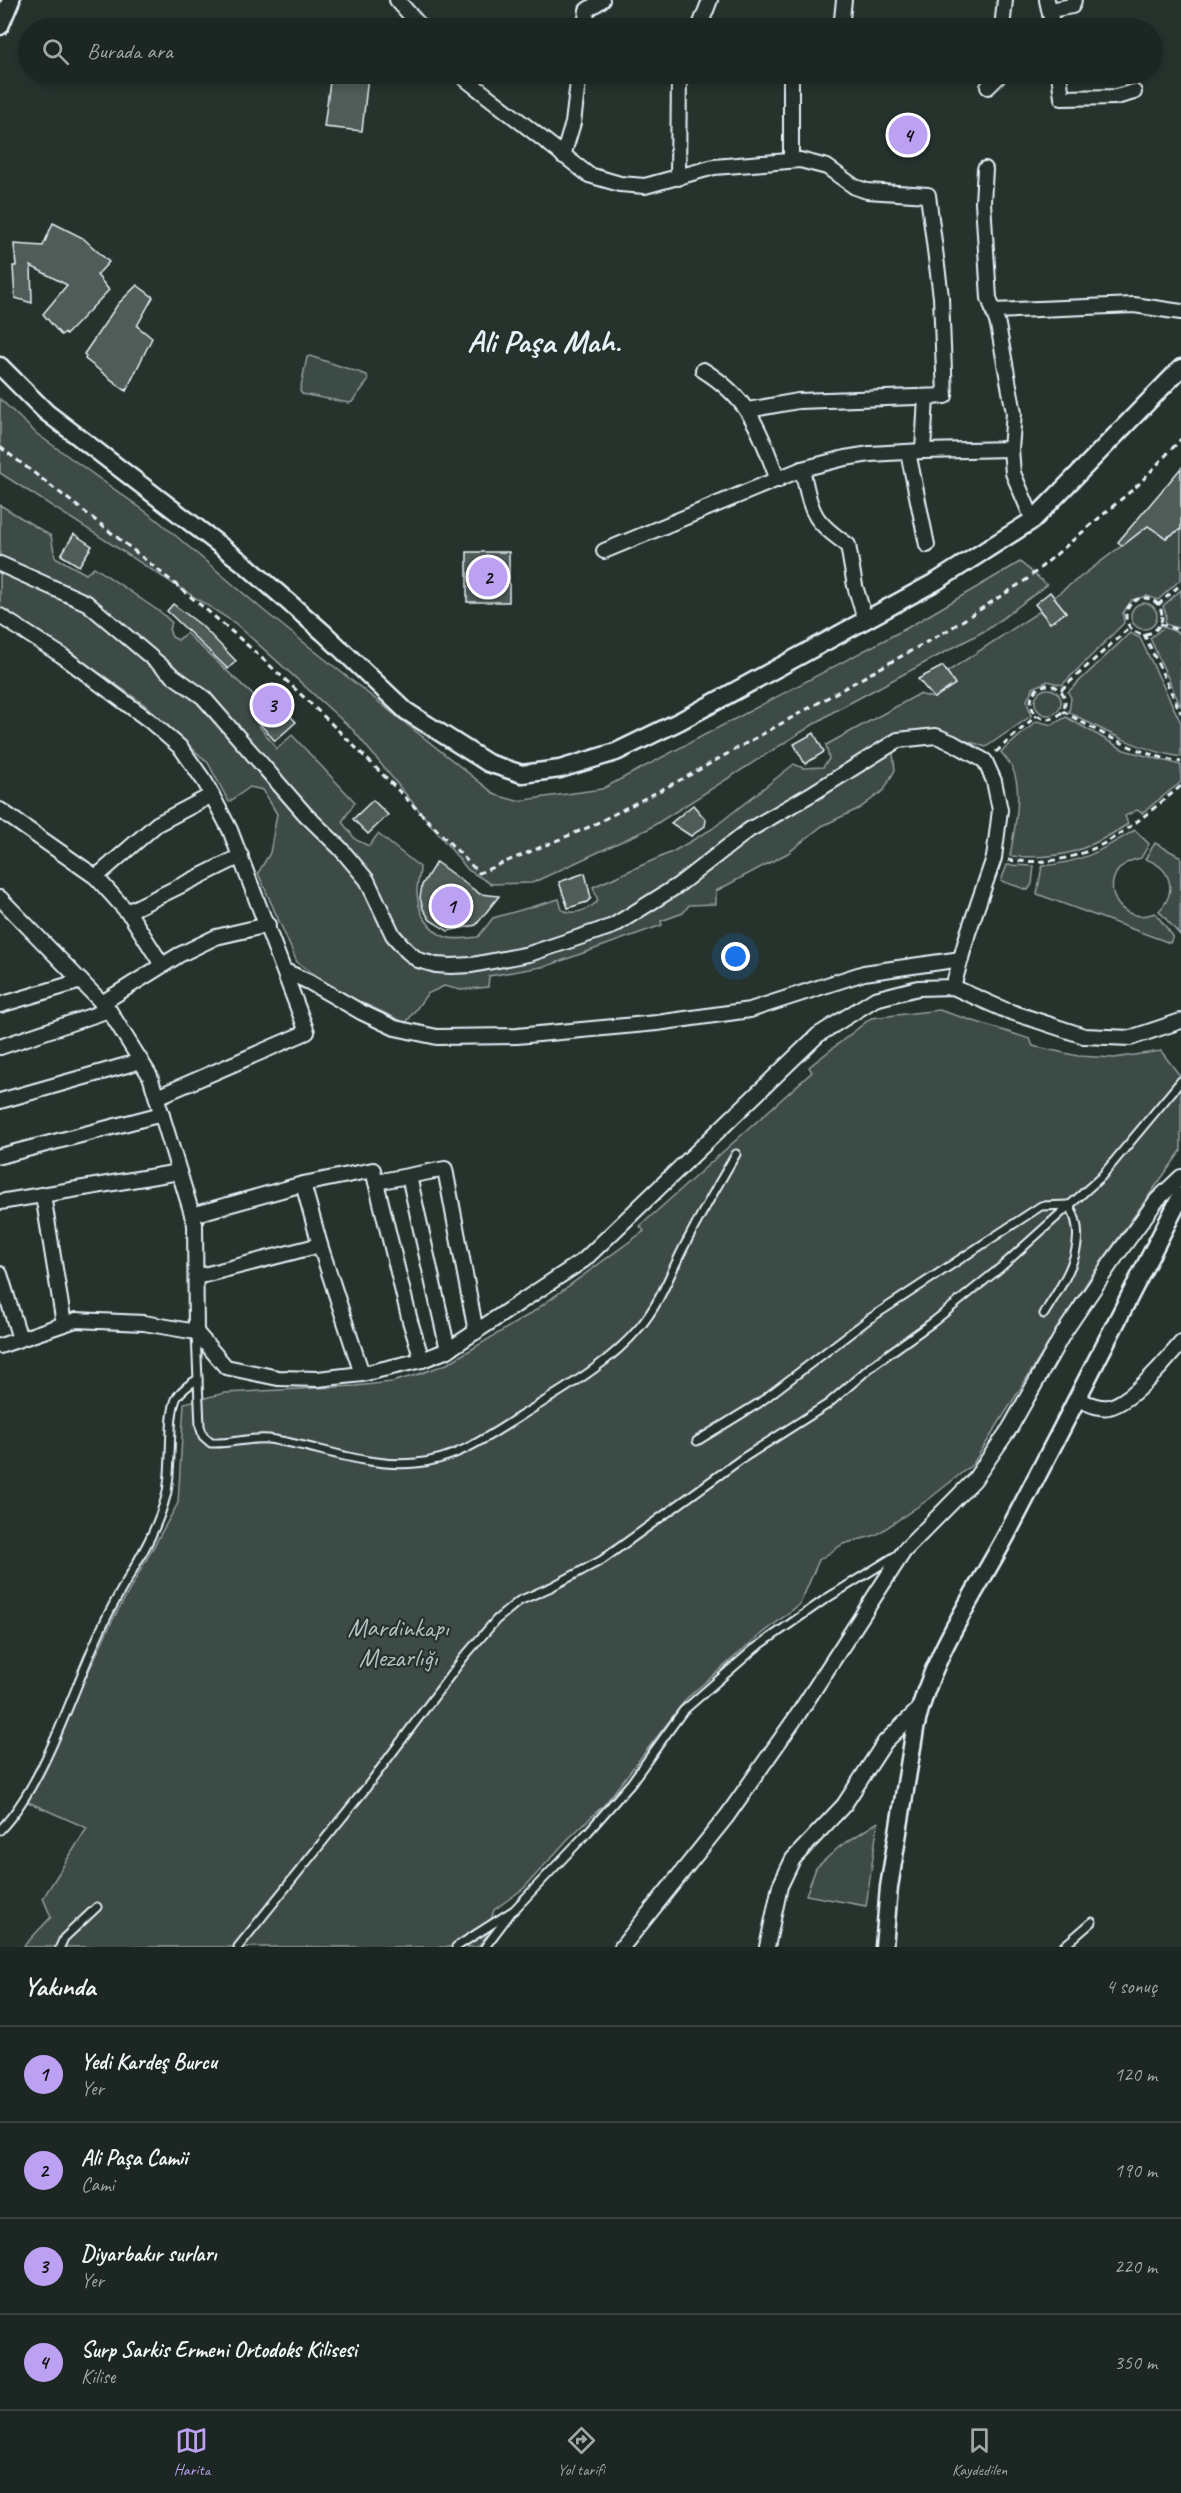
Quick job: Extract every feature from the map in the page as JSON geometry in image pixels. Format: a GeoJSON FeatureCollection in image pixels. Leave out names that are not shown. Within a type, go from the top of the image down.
{"type":"FeatureCollection","features":[{"type":"Feature","properties":{"kind":"street"},"geometry":{"type":"LineString","coordinates":[[0,26],[11,0]]}},
{"type":"Feature","properties":{"kind":"street"},"geometry":{"type":"LineString","coordinates":[[397,0],[413,18]]}},
{"type":"Feature","properties":{"kind":"street"},"geometry":{"type":"LineString","coordinates":[[587,18],[588,10],[602,0]]}},
{"type":"Feature","properties":{"kind":"street"},"geometry":{"type":"LineString","coordinates":[[703,18],[710,0]]}},
{"type":"Feature","properties":{"kind":"street"},"geometry":{"type":"LineString","coordinates":[[842,18],[844,0]]}},
{"type":"Feature","properties":{"kind":"street"},"geometry":{"type":"LineString","coordinates":[[1003,18],[1005,0]]}},
{"type":"Feature","properties":{"kind":"street"},"geometry":{"type":"LineString","coordinates":[[1048,5],[1072,6],[1074,0]]}},
{"type":"Feature","properties":{"kind":"street"},"geometry":{"type":"LineString","coordinates":[[472,84],[589,175],[620,184],[645,186],[714,167],[791,160],[818,164],[836,172],[855,187],[867,191],[928,195],[941,297],[945,396],[798,401],[748,410]]}},
{"type":"Feature","properties":{"kind":"street"},"geometry":{"type":"LineString","coordinates":[[562,156],[573,123],[578,84]]}},
{"type":"Feature","properties":{"kind":"street"},"geometry":{"type":"LineString","coordinates":[[678,178],[679,84]]}},
{"type":"Feature","properties":{"kind":"street"},"geometry":{"type":"LineString","coordinates":[[790,84],[791,160]]}},
{"type":"Feature","properties":{"kind":"street"},"geometry":{"type":"LineString","coordinates":[[988,87],[991,84]]}},
{"type":"Feature","properties":{"kind":"street"},"geometry":{"type":"LineString","coordinates":[[1060,84],[1062,98],[1116,97],[1134,92]]}},
{"type":"Feature","properties":{"kind":"street"},"geometry":{"type":"LineString","coordinates":[[985,169],[983,202],[989,298],[998,325],[1014,413],[1011,449],[1013,472],[1033,520]]}},
{"type":"Feature","properties":{"kind":"street"},"geometry":{"type":"LineString","coordinates":[[993,311],[1134,305],[1181,312]]}},
{"type":"Feature","properties":{"kind":"street"},"geometry":{"type":"LineString","coordinates":[[0,366],[46,412],[247,566],[324,633],[406,711],[488,763],[522,774],[560,769],[616,752],[680,721],[937,581],[1033,520],[1181,368]]}},
{"type":"Feature","properties":{"kind":"street"},"geometry":{"type":"LineString","coordinates":[[703,370],[714,377],[748,410],[756,423],[778,480]]}},
{"type":"Feature","properties":{"kind":"street"},"geometry":{"type":"LineString","coordinates":[[923,451],[926,397]]}},
{"type":"Feature","properties":{"kind":"street"},"geometry":{"type":"LineString","coordinates":[[604,551],[802,469],[862,455],[1011,449]]}},
{"type":"Feature","properties":{"kind":"street"},"geometry":{"type":"LineString","coordinates":[[908,452],[927,545]]}},
{"type":"Feature","properties":{"kind":"street"},"geometry":{"type":"LineString","coordinates":[[802,469],[812,512],[820,524],[848,545],[855,586],[865,619]]}},
{"type":"Feature","properties":{"kind":"street"},"geometry":{"type":"LineString","coordinates":[[0,564],[87,603],[172,675],[202,697],[305,814],[340,848],[367,880],[393,935],[406,951],[418,960],[436,965],[472,965],[529,954],[626,920],[677,885],[749,830],[898,740],[936,736],[969,751],[985,762],[994,781],[1000,810],[994,858],[953,987]]}},
{"type":"Feature","properties":{"kind":"street"},"geometry":{"type":"LineString","coordinates":[[0,616],[61,655],[150,721],[181,748],[212,795],[241,856],[307,1032],[157,1097]]}},
{"type":"Feature","properties":{"kind":"street"},"geometry":{"type":"LineString","coordinates":[[96,878],[157,824],[212,795]]}},
{"type":"Feature","properties":{"kind":"street"},"geometry":{"type":"LineString","coordinates":[[0,810],[96,878],[127,912],[162,965]]}},
{"type":"Feature","properties":{"kind":"street"},"geometry":{"type":"LineString","coordinates":[[127,912],[241,856]]}},
{"type":"Feature","properties":{"kind":"street"},"geometry":{"type":"LineString","coordinates":[[0,898],[105,1006],[150,1076],[195,1224],[196,1332]]}},
{"type":"Feature","properties":{"kind":"street"},"geometry":{"type":"LineString","coordinates":[[0,1047],[105,1006],[162,965],[216,937],[268,924]]}},
{"type":"Feature","properties":{"kind":"street"},"geometry":{"type":"LineString","coordinates":[[285,971],[395,1028],[437,1037],[516,1036],[657,1023],[750,1010],[864,974],[961,959]]}},
{"type":"Feature","properties":{"kind":"street"},"geometry":{"type":"LineString","coordinates":[[0,1005],[81,981]]}},
{"type":"Feature","properties":{"kind":"street"},"geometry":{"type":"LineString","coordinates":[[0,1346],[76,1320],[144,1323],[196,1332],[226,1367],[278,1378],[318,1379],[362,1374],[423,1360],[448,1350],[584,1260],[818,1035],[875,999],[918,988],[953,987],[1005,1010],[1084,1036],[1130,1038],[1181,1021]]}},
{"type":"Feature","properties":{"kind":"street"},"geometry":{"type":"LineString","coordinates":[[0,1101],[141,1061]]}},
{"type":"Feature","properties":{"kind":"street"},"geometry":{"type":"LineString","coordinates":[[0,1156],[162,1114]]}},
{"type":"Feature","properties":{"kind":"street"},"geometry":{"type":"LineString","coordinates":[[376,1182],[445,1169],[476,1332]]}},
{"type":"Feature","properties":{"kind":"street"},"geometry":{"type":"LineString","coordinates":[[192,1215],[303,1184],[373,1170],[410,1321],[423,1360]]}},
{"type":"Feature","properties":{"kind":"street"},"geometry":{"type":"LineString","coordinates":[[0,1202],[180,1172]]}},
{"type":"Feature","properties":{"kind":"street"},"geometry":{"type":"LineString","coordinates":[[409,1176],[448,1350]]}},
{"type":"Feature","properties":{"kind":"street"},"geometry":{"type":"LineString","coordinates":[[622,1947],[727,1816],[797,1716],[904,1551],[974,1480],[1010,1428],[1063,1334],[1111,1263],[1157,1200],[1181,1177]]}},
{"type":"Feature","properties":{"kind":"street"},"geometry":{"type":"LineString","coordinates":[[303,1184],[320,1245],[362,1374]]}},
{"type":"Feature","properties":{"kind":"street"},"geometry":{"type":"LineString","coordinates":[[44,1195],[64,1324]]}},
{"type":"Feature","properties":{"kind":"street"},"geometry":{"type":"LineString","coordinates":[[884,1947],[889,1887],[919,1709],[941,1652],[1001,1545],[1181,1196]]}},
{"type":"Feature","properties":{"kind":"street"},"geometry":{"type":"LineString","coordinates":[[196,1277],[320,1245]]}},
{"type":"Feature","properties":{"kind":"street"},"geometry":{"type":"LineString","coordinates":[[0,1274],[20,1339]]}},
{"type":"Feature","properties":{"kind":"street"},"geometry":{"type":"LineString","coordinates":[[1077,1399],[1097,1407],[1110,1407],[1127,1398],[1164,1363],[1181,1343]]}},
{"type":"Feature","properties":{"kind":"street"},"geometry":{"type":"LineString","coordinates":[[767,1947],[780,1886],[793,1859],[844,1805],[885,1742],[919,1709]]}},
{"type":"Feature","properties":{"kind":"lane"},"geometry":{"type":"LineString","coordinates":[[238,1947],[366,1788],[464,1657],[496,1620],[519,1601],[602,1560],[740,1460],[828,1404],[873,1365],[933,1322],[1000,1268],[1101,1177],[1181,1081]]}},
{"type":"Feature","properties":{"kind":"lane"},"geometry":{"type":"LineString","coordinates":[[196,1332],[200,1426],[203,1436],[211,1443],[265,1439],[296,1443],[377,1463],[417,1463],[446,1458],[478,1443],[608,1358],[638,1329],[661,1299],[686,1243],[736,1154]]}},
{"type":"Feature","properties":{"kind":"lane"},"geometry":{"type":"LineString","coordinates":[[1044,1314],[1070,1271],[1077,1244],[1077,1218],[1069,1205]]}},
{"type":"Feature","properties":{"kind":"lane"},"geometry":{"type":"LineString","coordinates":[[697,1441],[759,1403],[869,1319],[1032,1211],[1041,1206],[1069,1205]]}},
{"type":"Feature","properties":{"kind":"lane"},"geometry":{"type":"LineString","coordinates":[[0,1830],[16,1809],[39,1770],[102,1625],[156,1524],[167,1494],[170,1474],[173,1408],[181,1392],[198,1379]]}},
{"type":"Feature","properties":{"kind":"lane"},"geometry":{"type":"LineString","coordinates":[[485,1947],[513,1910],[588,1832],[631,1783],[683,1711],[754,1649],[824,1599],[904,1551]]}},
{"type":"Feature","properties":{"kind":"lane"},"geometry":{"type":"LineString","coordinates":[[60,1947],[64,1938],[97,1907]]}},
{"type":"Feature","properties":{"kind":"lane"},"geometry":{"type":"LineString","coordinates":[[456,1947],[513,1910]]}},
{"type":"Feature","properties":{"kind":"lane"},"geometry":{"type":"LineString","coordinates":[[1063,1947],[1092,1922]]}},
{"type":"Feature","properties":{"kind":"path"},"geometry":{"type":"LineString","coordinates":[[0,447],[128,544],[246,644],[376,766],[479,873],[589,827],[686,777],[948,630],[1026,580],[1138,485],[1181,439]]}},
{"type":"Feature","properties":{"kind":"path"},"geometry":{"type":"LineString","coordinates":[[1158,605],[1181,584]]}},
{"type":"Feature","properties":{"kind":"path"},"geometry":{"type":"LineString","coordinates":[[1142,599],[1154,601],[1162,614],[1160,624],[1154,632],[1144,634],[1130,627],[1126,615],[1131,604],[1142,599]]}},
{"type":"Feature","properties":{"kind":"path"},"geometry":{"type":"LineString","coordinates":[[1160,624],[1181,631]]}},
{"type":"Feature","properties":{"kind":"path"},"geometry":{"type":"LineString","coordinates":[[1061,690],[1130,627]]}},
{"type":"Feature","properties":{"kind":"path"},"geometry":{"type":"LineString","coordinates":[[1144,634],[1181,713]]}},
{"type":"Feature","properties":{"kind":"path"},"geometry":{"type":"LineString","coordinates":[[1052,685],[1061,690],[1065,700],[1063,711],[1054,718],[1042,718],[1033,711],[1031,699],[1036,689],[1040,686],[1052,685]]}},
{"type":"Feature","properties":{"kind":"path"},"geometry":{"type":"LineString","coordinates":[[1063,711],[1136,750],[1181,762]]}},
{"type":"Feature","properties":{"kind":"path"},"geometry":{"type":"LineString","coordinates":[[985,762],[1037,715]]}},
{"type":"Feature","properties":{"kind":"path"},"geometry":{"type":"LineString","coordinates":[[994,858],[1043,862],[1074,858],[1121,833],[1181,786]]}},
{"type":"Feature","properties":{"kind":"green space"},"geometry":{"type":"Polygon","coordinates":[[[310,356],[367,375],[368,381],[349,403],[302,394],[300,391],[307,357],[310,356]]]}},
{"type":"Feature","properties":{"kind":"green space"},"geometry":{"type":"Polygon","coordinates":[[[0,399],[37,434],[156,519],[263,610],[496,795],[517,801],[602,789],[907,628],[1020,562],[1047,585],[988,629],[833,712],[648,829],[532,883],[491,884],[468,870],[353,730],[235,623],[0,473],[0,399]]]}},
{"type":"Feature","properties":{"kind":"green space"},"geometry":{"type":"Polygon","coordinates":[[[0,505],[51,536],[55,557],[86,574],[94,567],[163,614],[172,623],[169,629],[172,637],[178,640],[186,633],[268,709],[256,722],[277,749],[292,735],[355,802],[342,822],[356,840],[369,846],[378,834],[420,867],[417,894],[423,915],[436,932],[454,939],[478,937],[493,918],[559,899],[562,910],[576,912],[590,907],[598,901],[593,887],[674,851],[712,829],[794,764],[803,768],[823,767],[829,759],[826,745],[919,694],[934,698],[955,684],[947,672],[1040,611],[1050,623],[1066,612],[1054,597],[1148,526],[1166,538],[1181,529],[1181,579],[1158,600],[1147,596],[1132,600],[1123,613],[1124,623],[1062,685],[1048,681],[1033,688],[1027,700],[1031,716],[986,747],[939,735],[916,733],[891,736],[895,770],[884,790],[860,808],[822,826],[788,853],[716,891],[716,904],[689,905],[683,913],[661,921],[662,925],[547,966],[489,976],[488,987],[461,990],[444,986],[427,994],[406,1023],[343,994],[297,962],[258,873],[270,853],[277,814],[263,790],[250,787],[229,802],[208,763],[145,705],[104,676],[61,651],[35,629],[0,613],[0,505]]]}},
{"type":"Feature","properties":{"kind":"green space"},"geometry":{"type":"Polygon","coordinates":[[[1181,590],[1181,629],[1165,624],[1166,614],[1163,606],[1181,590]]]}},
{"type":"Feature","properties":{"kind":"green space"},"geometry":{"type":"Polygon","coordinates":[[[1144,603],[1153,607],[1157,616],[1153,625],[1144,629],[1135,625],[1131,616],[1135,607],[1144,603]]]}},
{"type":"Feature","properties":{"kind":"green space"},"geometry":{"type":"Polygon","coordinates":[[[1164,627],[1181,634],[1181,707],[1150,638],[1164,627]]]}},
{"type":"Feature","properties":{"kind":"green space"},"geometry":{"type":"Polygon","coordinates":[[[1130,633],[1140,638],[1181,723],[1181,757],[1151,750],[1123,739],[1069,712],[1071,698],[1068,692],[1130,633]]]}},
{"type":"Feature","properties":{"kind":"green space"},"geometry":{"type":"Polygon","coordinates":[[[1048,689],[1057,693],[1061,702],[1057,711],[1048,715],[1039,711],[1035,702],[1039,693],[1048,689]]]}},
{"type":"Feature","properties":{"kind":"green space"},"geometry":{"type":"Polygon","coordinates":[[[1066,717],[1124,750],[1181,765],[1181,782],[1142,813],[1137,810],[1125,816],[1128,824],[1085,847],[1044,857],[1010,856],[1018,799],[1016,777],[1001,752],[1037,721],[1052,725],[1066,717]]]}},
{"type":"Feature","properties":{"kind":"green space"},"geometry":{"type":"Polygon","coordinates":[[[1135,830],[1149,844],[1141,858],[1126,863],[1117,872],[1113,883],[1114,894],[1119,905],[1128,912],[1140,916],[1155,913],[1173,936],[1170,943],[1037,894],[1042,866],[1081,858],[1112,844],[1135,830]]]}},
{"type":"Feature","properties":{"kind":"green space"},"geometry":{"type":"Polygon","coordinates":[[[1155,843],[1181,857],[1180,935],[1159,911],[1165,903],[1170,888],[1166,874],[1161,868],[1145,859],[1155,843]]]}},
{"type":"Feature","properties":{"kind":"green space"},"geometry":{"type":"Polygon","coordinates":[[[1007,865],[1034,866],[1032,884],[1028,890],[1001,881],[1007,865]]]}},
{"type":"Feature","properties":{"kind":"green space","name":"Mardinkapı Mezarlığı"},"geometry":{"type":"Polygon","coordinates":[[[939,1010],[1030,1039],[1033,1046],[1078,1056],[1114,1058],[1161,1051],[1181,1077],[1181,1151],[1091,1276],[973,1464],[929,1499],[876,1535],[843,1544],[819,1560],[800,1604],[687,1698],[605,1804],[568,1839],[524,1888],[494,1910],[486,1936],[478,1947],[23,1947],[51,1917],[43,1898],[87,1828],[28,1802],[111,1623],[178,1503],[184,1403],[225,1393],[392,1382],[447,1364],[530,1314],[644,1231],[640,1226],[812,1072],[809,1067],[871,1018],[939,1010]]]}},
{"type":"Feature","properties":{"kind":"green space"},"geometry":{"type":"Polygon","coordinates":[[[878,1822],[866,1906],[806,1895],[816,1868],[839,1847],[878,1822]]]}},
{"type":"Feature","properties":{"kind":"building"},"geometry":{"type":"Polygon","coordinates":[[[330,84],[367,84],[362,131],[324,127],[330,84]]]}},
{"type":"Feature","properties":{"kind":"building"},"geometry":{"type":"Polygon","coordinates":[[[53,223],[83,238],[109,262],[97,275],[109,290],[66,335],[64,333],[61,335],[43,314],[67,285],[31,266],[32,303],[15,298],[14,244],[43,246],[53,223]]]}},
{"type":"Feature","properties":{"kind":"building"},"geometry":{"type":"Polygon","coordinates":[[[137,285],[153,297],[137,326],[152,338],[126,391],[85,359],[84,354],[118,304],[137,285]]]}},
{"type":"Feature","properties":{"kind":"building"},"geometry":{"type":"Polygon","coordinates":[[[1181,468],[1181,529],[1166,538],[1148,526],[1122,546],[1118,542],[1181,468]]]}},
{"type":"Feature","properties":{"kind":"building"},"geometry":{"type":"Polygon","coordinates":[[[74,534],[92,546],[79,566],[61,555],[74,534]]]}},
{"type":"Feature","properties":{"kind":"building"},"geometry":{"type":"Polygon","coordinates":[[[467,552],[509,552],[509,602],[467,602],[467,552]]]}},
{"type":"Feature","properties":{"kind":"building"},"geometry":{"type":"Polygon","coordinates":[[[1050,592],[1066,612],[1050,623],[1035,604],[1050,592]]]}},
{"type":"Feature","properties":{"kind":"building"},"geometry":{"type":"Polygon","coordinates":[[[173,604],[201,625],[236,661],[228,669],[167,611],[173,604]]]}},
{"type":"Feature","properties":{"kind":"building"},"geometry":{"type":"Polygon","coordinates":[[[943,666],[955,684],[934,698],[918,679],[943,666]]]}},
{"type":"Feature","properties":{"kind":"building"},"geometry":{"type":"Polygon","coordinates":[[[279,704],[296,722],[275,741],[260,724],[279,704]]]}},
{"type":"Feature","properties":{"kind":"building"},"geometry":{"type":"Polygon","coordinates":[[[814,733],[824,752],[805,764],[794,744],[814,733]]]}},
{"type":"Feature","properties":{"kind":"building"},"geometry":{"type":"Polygon","coordinates":[[[373,800],[388,815],[368,834],[353,819],[373,800]]]}},
{"type":"Feature","properties":{"kind":"building"},"geometry":{"type":"Polygon","coordinates":[[[693,805],[706,820],[705,826],[691,836],[671,823],[693,805]]]}},
{"type":"Feature","properties":{"kind":"building"},"geometry":{"type":"Polygon","coordinates":[[[436,862],[480,894],[499,896],[476,925],[448,931],[430,920],[423,909],[420,898],[422,885],[436,862]]]}},
{"type":"Feature","properties":{"kind":"building"},"geometry":{"type":"Polygon","coordinates":[[[585,873],[591,898],[587,902],[568,908],[559,882],[585,873]]]}},
{"type":"Feature","properties":{"kind":"place","name":"Surp Sarkis Ermeni Ortodoks Kilisesi"},"geometry":{"type":"Point","coordinates":[908,135]}},
{"type":"Feature","properties":{"kind":"place","name":"Ali Paşa Camii"},"geometry":{"type":"Point","coordinates":[488,577]}},
{"type":"Feature","properties":{"kind":"place","name":"Diyarbakır surları"},"geometry":{"type":"Point","coordinates":[272,705]}},
{"type":"Feature","properties":{"kind":"place","name":"Yedi Kardeş Burcu"},"geometry":{"type":"Point","coordinates":[451,906]}},
{"type":"Feature","properties":{"kind":"district","name":"Ali Paşa Mah."},"geometry":{"type":"Point","coordinates":[544,341]}}]}
